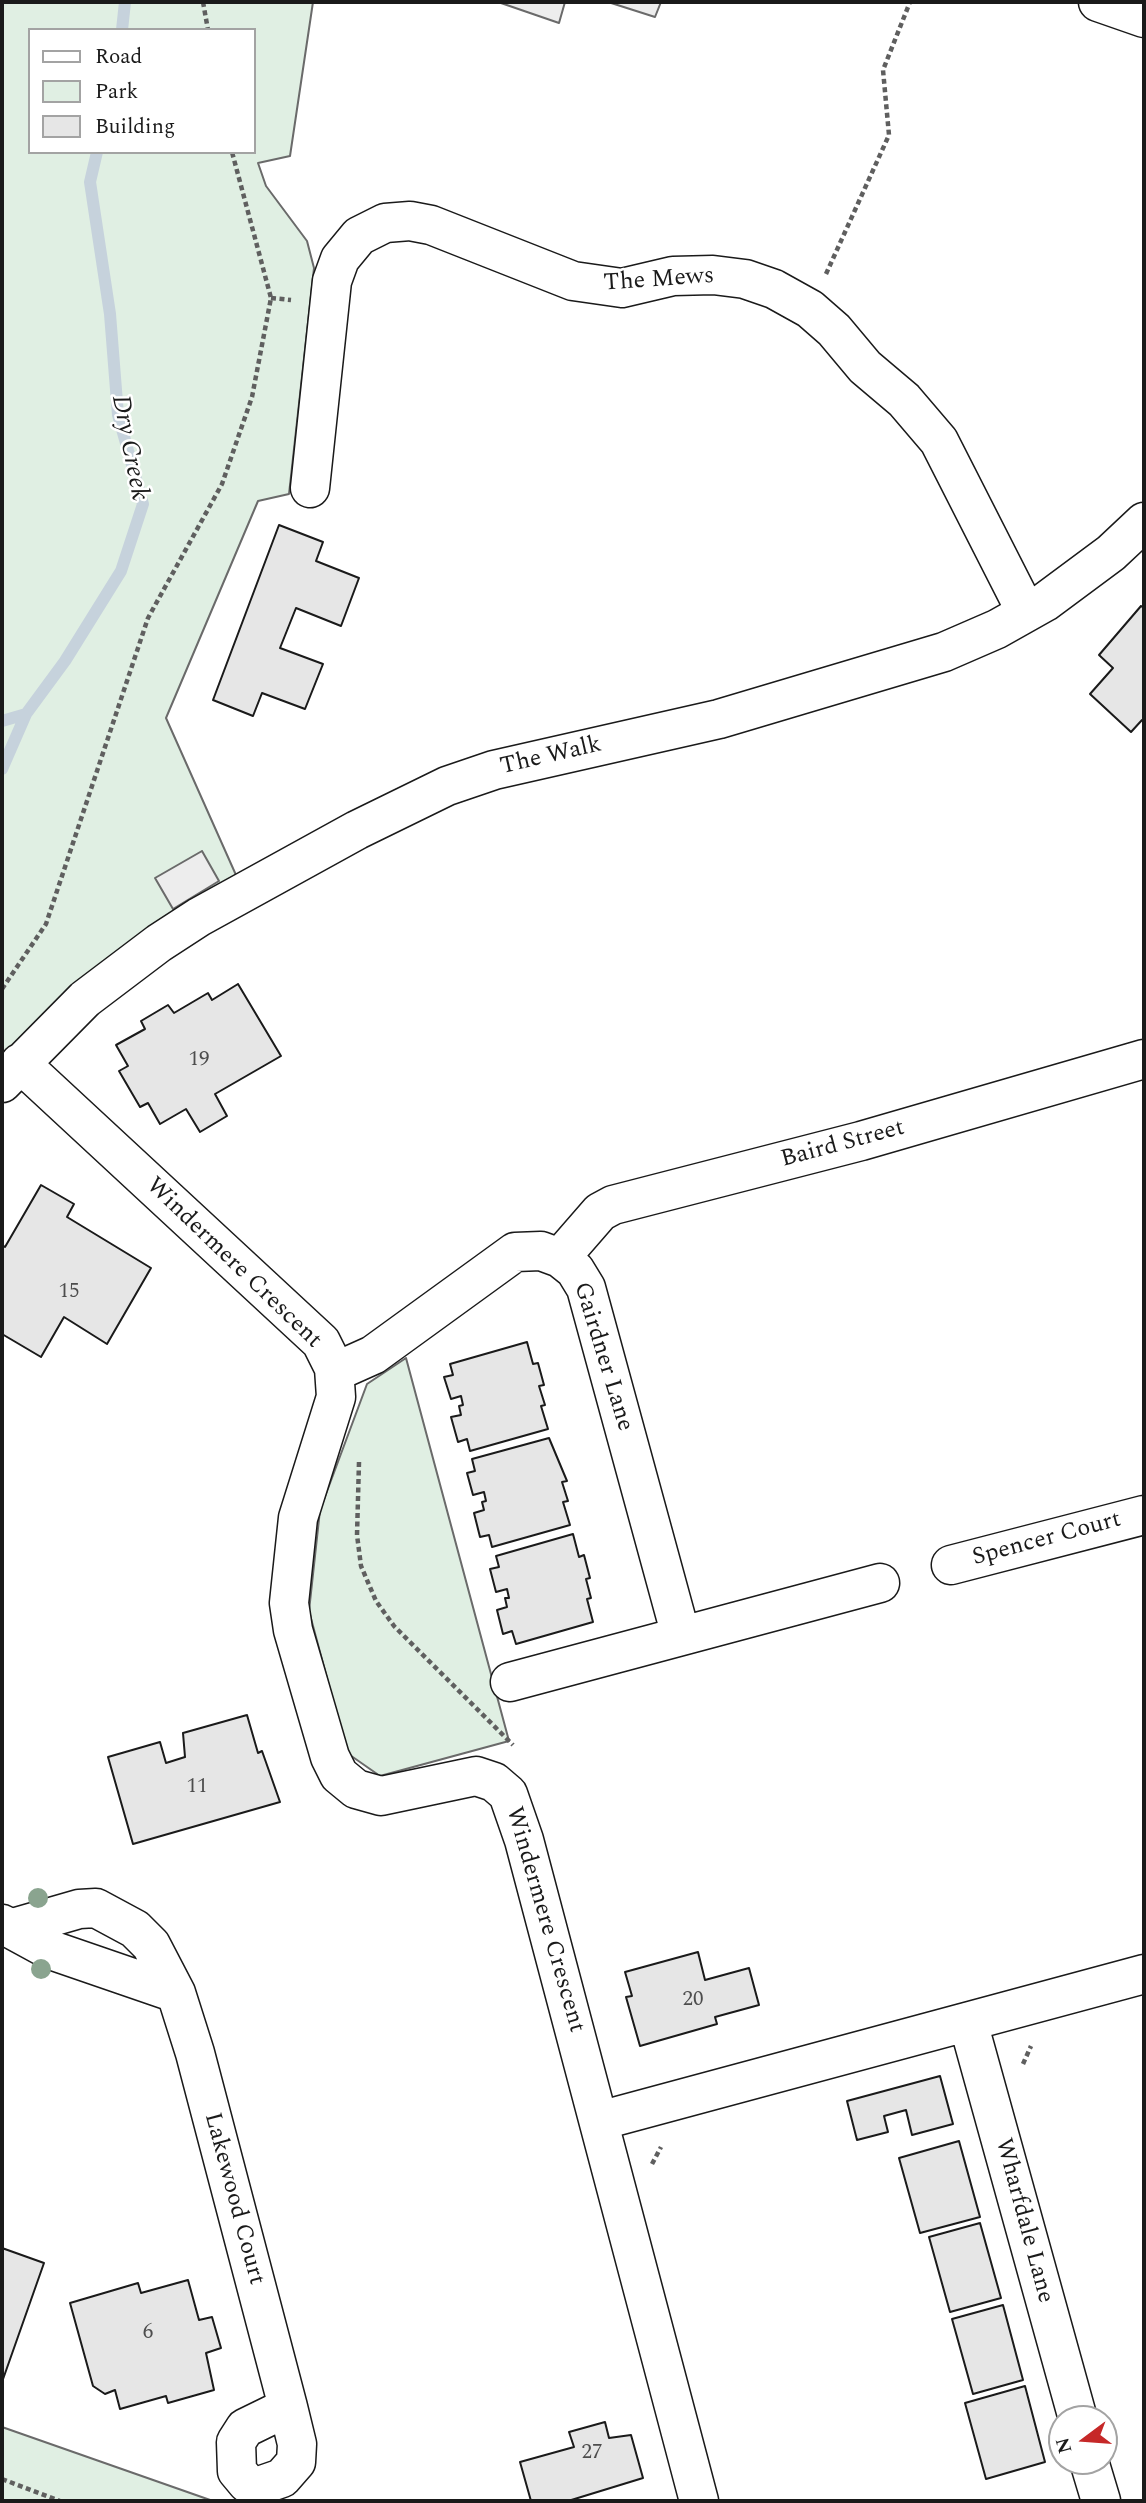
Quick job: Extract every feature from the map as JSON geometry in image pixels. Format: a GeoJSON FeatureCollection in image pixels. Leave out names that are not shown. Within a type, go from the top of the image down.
{"type":"FeatureCollection","features":[{"type":"Feature","properties":{"kind":"street"},"geometry":{"type":"LineString","coordinates":[[1098,2],[1144,18]]}},
{"type":"Feature","properties":{"kind":"street","name":"The Mews"},"geometry":{"type":"LineString","coordinates":[[310,488],[332,281],[340,260],[359,236],[385,223],[410,221],[431,225],[573,281],[595,286],[622,288],[673,276],[713,275],[755,282],[810,309],[834,330],[865,367],[904,400],[939,441],[1026,612]]}},
{"type":"Feature","properties":{"kind":"street","name":"The Walk"},"geometry":{"type":"LineString","coordinates":[[11,1073],[85,999],[159,943],[199,917],[357,830],[447,786],[551,755],[719,719],[892,670],[944,652],[1026,612],[1072,584],[1144,522]]}},
{"type":"Feature","properties":{"kind":"street","name":"Baird Street"},"geometry":{"type":"LineString","coordinates":[[560,1258],[600,1212],[613,1205],[861,1141],[1144,1059]]}},
{"type":"Feature","properties":{"kind":"street","name":"Windermere Crescent"},"geometry":{"type":"LineString","coordinates":[[11,1073],[321,1342],[335,1372],[336,1397],[298,1518],[289,1603],[293,1630],[330,1757],[339,1774],[356,1789],[381,1796],[476,1776],[494,1782],[508,1794],[524,1840],[699,2501]]}},
{"type":"Feature","properties":{"kind":"street","name":"Gairdner Lane"},"geometry":{"type":"LineString","coordinates":[[335,1372],[373,1355],[515,1252],[541,1251],[560,1258],[575,1270],[586,1288],[681,1636]]}},
{"type":"Feature","properties":{"kind":"street","name":"Spencer Court"},"geometry":{"type":"LineString","coordinates":[[951,1565],[1144,1515]]}},
{"type":"Feature","properties":{"kind":"street"},"geometry":{"type":"LineString","coordinates":[[510,1682],[880,1583]]}},
{"type":"Feature","properties":{"kind":"street","name":"Lakewood Court"},"geometry":{"type":"LineString","coordinates":[[7,1926],[79,1909],[96,1908],[135,1930],[151,1945],[176,1993],[195,2053],[288,2407]]}},
{"type":"Feature","properties":{"kind":"street","name":"Lakewood Court"},"geometry":{"type":"LineString","coordinates":[[7,1926],[48,1949],[176,1993]]}},
{"type":"Feature","properties":{"kind":"street"},"geometry":{"type":"LineString","coordinates":[[599,2121],[1144,1974]]}},
{"type":"Feature","properties":{"kind":"street","name":"Wharfdale Lane"},"geometry":{"type":"LineString","coordinates":[[968,2022],[1074,2405]]}},
{"type":"Feature","properties":{"kind":"street"},"geometry":{"type":"LineString","coordinates":[[1093,2475],[1101,2501]]}},
{"type":"Feature","properties":{"kind":"path"},"geometry":{"type":"LineString","coordinates":[[203,2],[208,28]]}},
{"type":"Feature","properties":{"kind":"path"},"geometry":{"type":"LineString","coordinates":[[810,309],[889,135],[883,70],[910,2]]}},
{"type":"Feature","properties":{"kind":"path"},"geometry":{"type":"LineString","coordinates":[[2,989],[46,924],[148,618],[222,484],[252,397],[271,298],[233,154]]}},
{"type":"Feature","properties":{"kind":"path"},"geometry":{"type":"LineString","coordinates":[[359,1455],[358,1535],[361,1566],[376,1601],[394,1626],[518,1749]]}},
{"type":"Feature","properties":{"kind":"path"},"geometry":{"type":"LineString","coordinates":[[1024,2074],[1022,2066],[1035,2036]]}},
{"type":"Feature","properties":{"kind":"path"},"geometry":{"type":"LineString","coordinates":[[613,2177],[652,2166],[664,2140]]}},
{"type":"Feature","properties":{"kind":"path"},"geometry":{"type":"LineString","coordinates":[[2,2479],[60,2501]]}},
{"type":"Feature","properties":{"kind":"green space"},"geometry":{"type":"Polygon","coordinates":[[[2,2],[313,2],[290,156],[258,163],[266,186],[307,241],[314,268],[289,494],[258,501],[166,718],[244,893],[2,1090],[2,2]]]}},
{"type":"Feature","properties":{"kind":"green space"},"geometry":{"type":"Polygon","coordinates":[[[406,1358],[509,1741],[380,1776],[347,1753],[309,1611],[320,1510],[367,1384],[406,1358]]]}},
{"type":"Feature","properties":{"kind":"green space"},"geometry":{"type":"Polygon","coordinates":[[[2,2427],[213,2501],[2,2501],[2,2427]]]}},
{"type":"Feature","properties":{"kind":"shaded area"},"geometry":{"type":"Polygon","coordinates":[[[498,2],[565,2],[559,23],[498,2]]]}},
{"type":"Feature","properties":{"kind":"shaded area"},"geometry":{"type":"Polygon","coordinates":[[[608,2],[661,2],[655,17],[608,2]]]}},
{"type":"Feature","properties":{"kind":"shaded area"},"geometry":{"type":"Polygon","coordinates":[[[202,851],[219,881],[173,909],[155,878],[202,851]]]}},
{"type":"Feature","properties":{"kind":"building"},"geometry":{"type":"Polygon","coordinates":[[[279,525],[323,542],[316,561],[359,578],[341,626],[296,608],[280,648],[323,664],[305,709],[262,693],[253,716],[213,700],[279,525]]]}},
{"type":"Feature","properties":{"kind":"building"},"geometry":{"type":"Polygon","coordinates":[[[1141,606],[1144,608],[1144,721],[1131,732],[1090,694],[1113,668],[1099,655],[1141,606]]]}},
{"type":"Feature","properties":{"kind":"building"},"geometry":{"type":"Polygon","coordinates":[[[238,984],[281,1056],[215,1094],[227,1116],[200,1132],[186,1109],[160,1124],[148,1103],[140,1107],[119,1071],[128,1066],[116,1045],[145,1029],[141,1021],[168,1005],[174,1013],[208,993],[212,1000],[238,984]]]}},
{"type":"Feature","properties":{"kind":"building"},"geometry":{"type":"Polygon","coordinates":[[[41,1185],[74,1204],[67,1217],[151,1268],[107,1344],[64,1317],[41,1357],[2,1334],[2,1245],[5,1247],[41,1185]]]}},
{"type":"Feature","properties":{"kind":"building"},"geometry":{"type":"Polygon","coordinates":[[[527,1342],[533,1364],[538,1363],[544,1385],[539,1386],[545,1405],[541,1406],[548,1429],[470,1451],[467,1439],[458,1442],[451,1417],[461,1415],[459,1406],[463,1405],[461,1396],[451,1399],[444,1377],[453,1375],[450,1364],[527,1342]]]}},
{"type":"Feature","properties":{"kind":"building"},"geometry":{"type":"Polygon","coordinates":[[[549,1438],[567,1481],[562,1482],[568,1501],[563,1502],[570,1525],[492,1547],[489,1535],[480,1537],[474,1513],[484,1510],[482,1502],[486,1501],[484,1492],[473,1495],[467,1473],[475,1471],[472,1459],[549,1438]]]}},
{"type":"Feature","properties":{"kind":"building"},"geometry":{"type":"Polygon","coordinates":[[[573,1534],[579,1557],[584,1555],[590,1578],[586,1579],[591,1598],[587,1599],[593,1622],[516,1644],[512,1631],[503,1634],[497,1610],[507,1607],[505,1598],[509,1598],[507,1589],[496,1592],[490,1569],[499,1567],[496,1556],[573,1534]]]}},
{"type":"Feature","properties":{"kind":"building"},"geometry":{"type":"Polygon","coordinates":[[[247,1715],[258,1753],[262,1751],[280,1802],[133,1844],[108,1757],[160,1742],[166,1763],[185,1757],[183,1733],[247,1715]]]}},
{"type":"Feature","properties":{"kind":"building"},"geometry":{"type":"Polygon","coordinates":[[[698,1952],[705,1980],[749,1968],[759,2005],[715,2017],[717,2024],[640,2046],[626,1997],[632,1996],[625,1972],[698,1952]]]}},
{"type":"Feature","properties":{"kind":"building"},"geometry":{"type":"Polygon","coordinates":[[[940,2076],[953,2124],[912,2135],[906,2110],[884,2116],[888,2132],[857,2140],[847,2101],[940,2076]]]}},
{"type":"Feature","properties":{"kind":"building"},"geometry":{"type":"Polygon","coordinates":[[[959,2141],[980,2217],[920,2233],[899,2158],[959,2141]]]}},
{"type":"Feature","properties":{"kind":"building"},"geometry":{"type":"Polygon","coordinates":[[[980,2223],[1001,2298],[950,2312],[929,2237],[980,2223]]]}},
{"type":"Feature","properties":{"kind":"building"},"geometry":{"type":"Polygon","coordinates":[[[2,2248],[44,2263],[2,2382],[2,2248]]]}},
{"type":"Feature","properties":{"kind":"building"},"geometry":{"type":"Polygon","coordinates":[[[188,2280],[199,2320],[212,2317],[221,2348],[206,2353],[214,2390],[168,2403],[166,2396],[120,2409],[115,2390],[105,2394],[93,2386],[70,2303],[138,2283],[141,2293],[188,2280]]]}},
{"type":"Feature","properties":{"kind":"building"},"geometry":{"type":"Polygon","coordinates":[[[1003,2305],[1023,2380],[973,2394],[952,2319],[1003,2305]]]}},
{"type":"Feature","properties":{"kind":"building"},"geometry":{"type":"Polygon","coordinates":[[[1025,2386],[1045,2462],[986,2479],[965,2403],[1025,2386]]]}},
{"type":"Feature","properties":{"kind":"building"},"geometry":{"type":"Polygon","coordinates":[[[605,2422],[609,2438],[631,2435],[643,2478],[568,2501],[531,2501],[520,2462],[574,2447],[569,2432],[605,2422]]]}},
{"type":"Feature","properties":{"kind":"waterway","name":"Dry Creek"},"geometry":{"type":"LineString","coordinates":[[122,28],[125,2]]}},
{"type":"Feature","properties":{"kind":"waterway","name":"Dry Creek"},"geometry":{"type":"LineString","coordinates":[[2,769],[26,714],[65,661],[121,571],[143,504],[118,415],[110,314],[90,182],[97,154]]}},
{"type":"Feature","properties":{"kind":"waterway","name":"Dry Creek"},"geometry":{"type":"LineString","coordinates":[[2,721],[26,714]]}}]}
